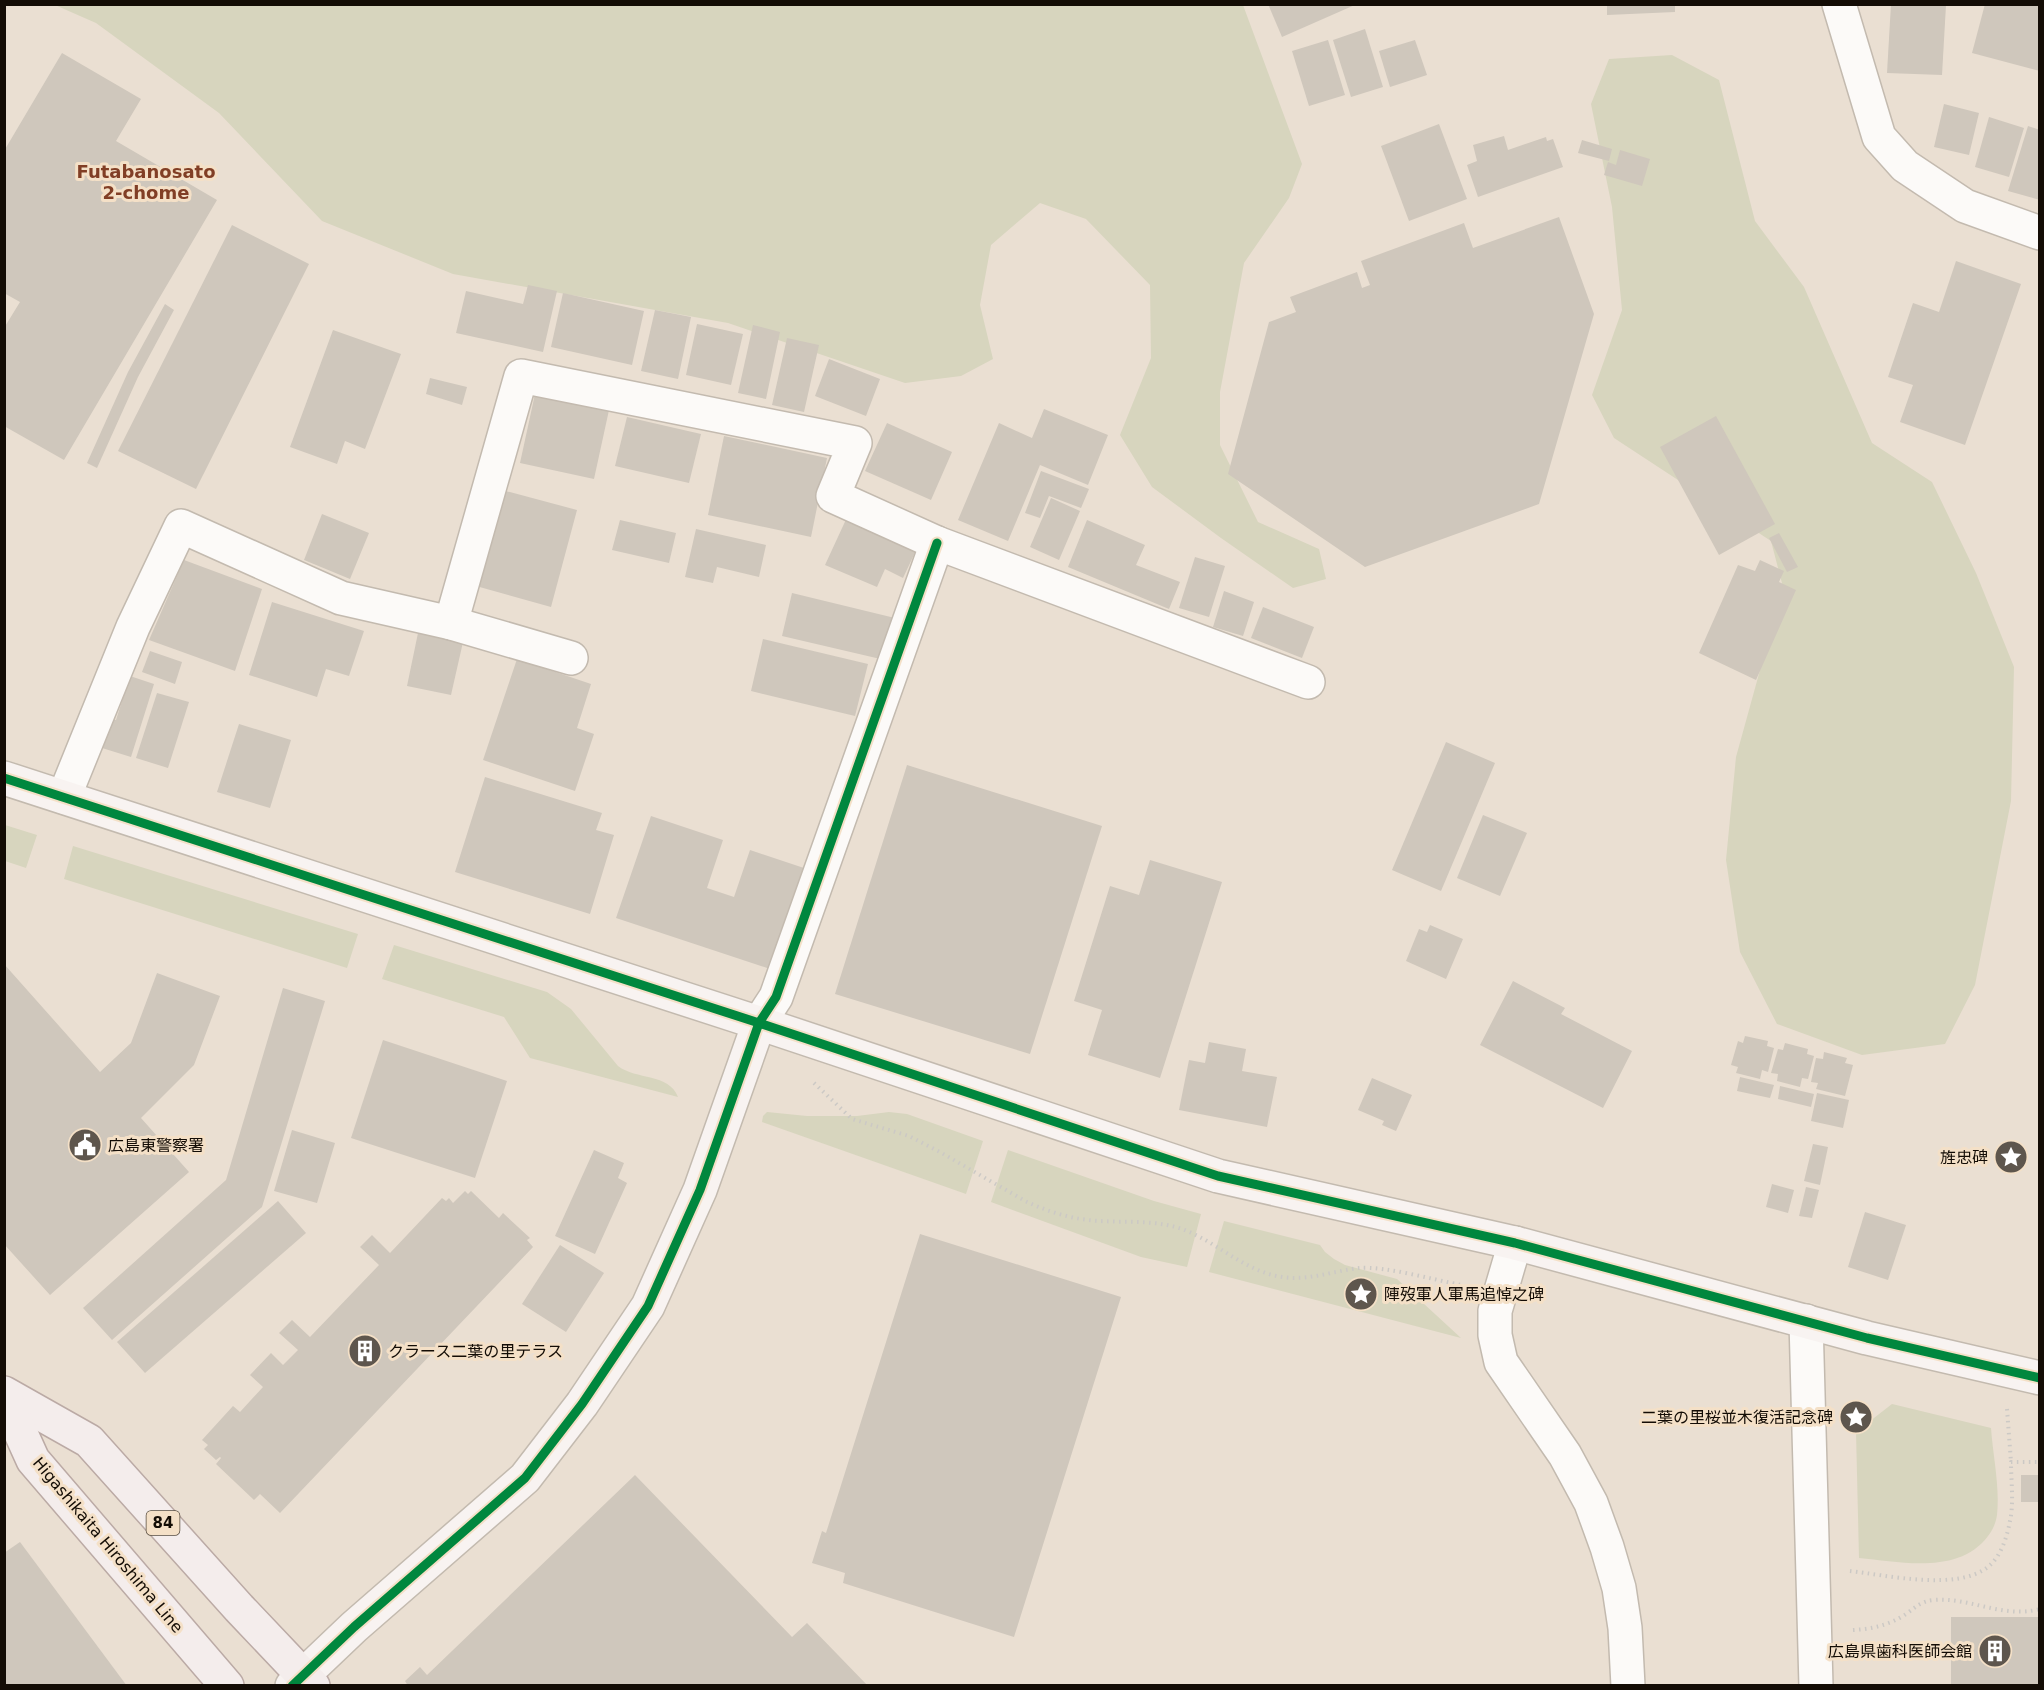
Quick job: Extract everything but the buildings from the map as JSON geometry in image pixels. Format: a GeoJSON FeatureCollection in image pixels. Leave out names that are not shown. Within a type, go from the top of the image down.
{"type":"FeatureCollection","features":[{"type":"Feature","properties":{"kind":"main road","name":"Higashikaita Hiroshima Line"},"geometry":{"type":"LineString","coordinates":[[4,1394],[89,1441],[303,1682]]}},
{"type":"Feature","properties":{"kind":"main road","name":"Higashikaita Hiroshima Line"},"geometry":{"type":"LineString","coordinates":[[4,1394],[33,1460],[227,1686]]}},
{"type":"Feature","properties":{"kind":"street"},"geometry":{"type":"LineString","coordinates":[[1839,4],[1879,137],[1905,166],[1965,206],[2040,233]]}},
{"type":"Feature","properties":{"kind":"street"},"geometry":{"type":"LineString","coordinates":[[451,623],[521,376],[855,443],[833,496],[937,543],[1308,682]]}},
{"type":"Feature","properties":{"kind":"street"},"geometry":{"type":"LineString","coordinates":[[64,797],[133,627],[181,526],[341,598],[451,623],[571,658]]}},
{"type":"Feature","properties":{"kind":"street"},"geometry":{"type":"LineString","coordinates":[[303,1682],[354,1627],[525,1478],[582,1404],[648,1306],[700,1190],[759,1023],[776,997],[937,543]]}},
{"type":"Feature","properties":{"kind":"street"},"geometry":{"type":"LineString","coordinates":[[4,778],[759,1023],[1218,1176],[1515,1243],[1867,1338],[2040,1378]]}},
{"type":"Feature","properties":{"kind":"street"},"geometry":{"type":"LineString","coordinates":[[1515,1243],[1495,1311],[1495,1335],[1501,1362],[1564,1455],[1591,1503],[1619,1588],[1625,1628],[1628,1686]]}},
{"type":"Feature","properties":{"kind":"street"},"geometry":{"type":"LineString","coordinates":[[1806,1321],[1816,1686]]}},
{"type":"Feature","properties":{"kind":"path"},"geometry":{"type":"LineString","coordinates":[[810,1080],[852,1119],[925,1143],[1025,1201],[1040,1207],[1080,1219],[1171,1226],[1220,1248],[1254,1269],[1284,1277],[1304,1278],[1361,1268],[1465,1285]]}},
{"type":"Feature","properties":{"kind":"path"},"geometry":{"type":"LineString","coordinates":[[1842,1570],[1927,1580],[1951,1580],[1973,1576],[1989,1566],[2000,1553],[2011,1520],[2011,1462],[2007,1403]]}},
{"type":"Feature","properties":{"kind":"path"},"geometry":{"type":"LineString","coordinates":[[2011,1462],[2040,1462]]}},
{"type":"Feature","properties":{"kind":"path"},"geometry":{"type":"LineString","coordinates":[[1843,1630],[1867,1629],[1887,1624],[1905,1615],[1920,1603],[1935,1600],[1959,1601],[1993,1610],[2016,1612],[2040,1609]]}},
{"type":"Feature","properties":{"kind":"shaded area"},"geometry":{"type":"Polygon","coordinates":[[[55,5],[1243,5],[1302,164],[1289,198],[1244,263],[1220,392],[1220,445],[1258,522],[1319,549],[1326,579],[1293,588],[1152,487],[1120,435],[1151,358],[1150,285],[1086,219],[1040,203],[991,245],[980,305],[993,359],[961,376],[905,383],[728,323],[453,274],[322,221],[219,113],[96,23],[55,5]]]}},
{"type":"Feature","properties":{"kind":"shaded area"},"geometry":{"type":"Polygon","coordinates":[[[1672,55],[1719,80],[1755,221],[1804,287],[1872,443],[1932,482],[1976,573],[2014,667],[2011,801],[1975,985],[1945,1044],[1862,1055],[1777,1024],[1740,952],[1726,860],[1736,757],[1783,587],[1771,541],[1614,438],[1592,395],[1622,310],[1612,207],[1591,104],[1609,59],[1672,55]]]}},
{"type":"Feature","properties":{"kind":"shaded area"},"geometry":{"type":"Polygon","coordinates":[[[5,825],[37,835],[26,868],[5,861],[5,825]]]}},
{"type":"Feature","properties":{"kind":"shaded area"},"geometry":{"type":"Polygon","coordinates":[[[73,846],[358,934],[347,968],[64,879],[73,846]]]}},
{"type":"Feature","properties":{"kind":"shaded area"},"geometry":{"type":"Polygon","coordinates":[[[394,945],[547,992],[571,1009],[618,1066],[660,1080],[674,1089],[678,1097],[530,1058],[504,1017],[382,979],[394,945]]]}},
{"type":"Feature","properties":{"kind":"shaded area"},"geometry":{"type":"Polygon","coordinates":[[[767,1112],[807,1116],[857,1116],[889,1112],[907,1114],[983,1141],[966,1194],[762,1122],[767,1112]]]}},
{"type":"Feature","properties":{"kind":"shaded area"},"geometry":{"type":"Polygon","coordinates":[[[1008,1150],[1154,1201],[1201,1214],[1187,1267],[1141,1257],[991,1202],[1008,1150]]]}},
{"type":"Feature","properties":{"kind":"shaded area"},"geometry":{"type":"Polygon","coordinates":[[[1224,1221],[1320,1245],[1325,1252],[1345,1265],[1397,1279],[1461,1338],[1209,1272],[1224,1221]]]}},
{"type":"Feature","properties":{"kind":"shaded area"},"geometry":{"type":"Polygon","coordinates":[[[1892,1404],[1991,1428],[1997,1483],[1997,1518],[1988,1536],[1976,1548],[1962,1556],[1928,1563],[1859,1558],[1856,1432],[1892,1404]]]}},
{"type":"Feature","properties":{"kind":"cycle path"},"geometry":{"type":"LineString","coordinates":[[292,1686],[354,1627],[525,1478],[582,1404],[648,1306],[700,1190],[759,1023],[776,997],[937,543]]}},
{"type":"Feature","properties":{"kind":"cycle path"},"geometry":{"type":"LineString","coordinates":[[4,778],[759,1023],[1218,1176],[1515,1243],[1867,1338],[2040,1378]]}},
{"type":"Feature","properties":{"kind":"place","name":"広島東警察署"},"geometry":{"type":"Point","coordinates":[85,1145]}},
{"type":"Feature","properties":{"kind":"place","name":"旌忠碑"},"geometry":{"type":"Point","coordinates":[2011,1157]}},
{"type":"Feature","properties":{"kind":"place","name":"陣歿軍人軍馬追悼之碑"},"geometry":{"type":"Point","coordinates":[1361,1294]}},
{"type":"Feature","properties":{"kind":"place","name":"クラース二葉の里テラス"},"geometry":{"type":"Point","coordinates":[365,1351]}},
{"type":"Feature","properties":{"kind":"place","name":"二葉の里桜並木復活記念碑"},"geometry":{"type":"Point","coordinates":[1856,1417]}},
{"type":"Feature","properties":{"kind":"place","name":"広島県歯科医師会館"},"geometry":{"type":"Point","coordinates":[1995,1651]}},
{"type":"Feature","properties":{"kind":"district","name":"Futabanosato 2-chome"},"geometry":{"type":"Point","coordinates":[146,181]}}]}
